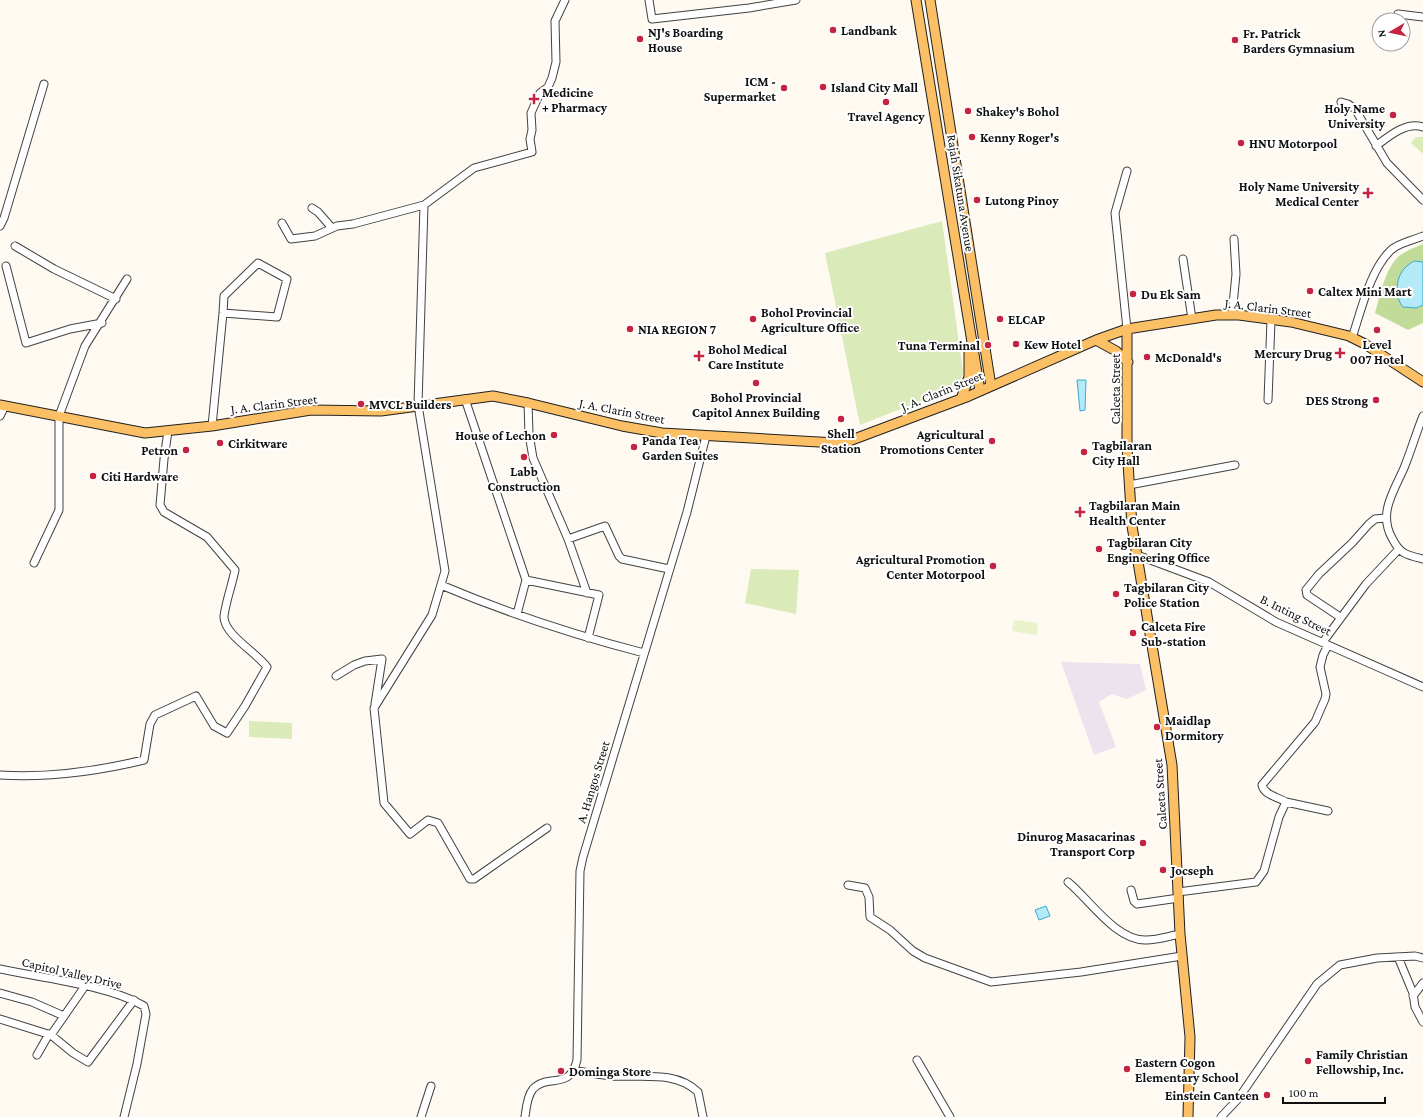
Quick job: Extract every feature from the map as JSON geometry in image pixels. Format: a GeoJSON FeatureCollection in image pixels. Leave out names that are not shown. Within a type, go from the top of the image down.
{"type":"FeatureCollection","features":[{"type":"Feature","properties":{"kind":"main road","name":"Rajah Sikatuna Avenue"},"geometry":{"type":"LineString","coordinates":[[916,0],[980,391]]}},
{"type":"Feature","properties":{"kind":"main road"},"geometry":{"type":"LineString","coordinates":[[930,0],[991,386]]}},
{"type":"Feature","properties":{"kind":"main road"},"geometry":{"type":"LineString","coordinates":[[952,224],[964,221]]}},
{"type":"Feature","properties":{"kind":"main road","name":"J. A. Clarin Street"},"geometry":{"type":"LineString","coordinates":[[2,405],[146,433],[168,432],[212,426],[311,410],[381,411],[493,396],[622,426],[662,433],[836,443],[849,441],[961,399],[1072,352],[1096,340],[1127,329],[1216,315],[1232,314],[1316,327],[1352,338],[1365,344],[1423,382]]}},
{"type":"Feature","properties":{"kind":"main road","name":"Calceta Street"},"geometry":{"type":"LineString","coordinates":[[1127,329],[1127,447],[1132,526],[1172,765],[1180,934],[1190,1037],[1188,1117]]}},
{"type":"Feature","properties":{"kind":"main road"},"geometry":{"type":"LineString","coordinates":[[1096,340],[1116,350],[1128,362]]}},
{"type":"Feature","properties":{"kind":"main road"},"geometry":{"type":"LineString","coordinates":[[961,399],[969,377],[968,354],[972,342]]}},
{"type":"Feature","properties":{"kind":"street"},"geometry":{"type":"LineString","coordinates":[[282,223],[291,239],[315,236],[332,228],[424,205],[474,168],[532,152],[530,140],[532,130],[531,113],[540,93],[548,87],[552,78],[556,62],[554,21],[565,0]]}},
{"type":"Feature","properties":{"kind":"street"},"geometry":{"type":"LineString","coordinates":[[649,0],[652,19],[764,2],[796,0]]}},
{"type":"Feature","properties":{"kind":"street"},"geometry":{"type":"LineString","coordinates":[[1411,16],[1423,17]]}},
{"type":"Feature","properties":{"kind":"street"},"geometry":{"type":"LineString","coordinates":[[0,226],[4,218],[44,84]]}},
{"type":"Feature","properties":{"kind":"street"},"geometry":{"type":"LineString","coordinates":[[1341,102],[1348,104],[1354,109],[1387,163],[1423,200]]}},
{"type":"Feature","properties":{"kind":"street"},"geometry":{"type":"LineString","coordinates":[[1376,146],[1397,131],[1411,126],[1423,127]]}},
{"type":"Feature","properties":{"kind":"street"},"geometry":{"type":"LineString","coordinates":[[1127,171],[1115,213],[1127,329]]}},
{"type":"Feature","properties":{"kind":"street"},"geometry":{"type":"LineString","coordinates":[[374,708],[432,615],[445,571],[418,405],[424,205]]}},
{"type":"Feature","properties":{"kind":"street"},"geometry":{"type":"LineString","coordinates":[[312,208],[318,212],[332,228]]}},
{"type":"Feature","properties":{"kind":"street"},"geometry":{"type":"LineString","coordinates":[[1352,338],[1373,276],[1387,255],[1392,249],[1423,236]]}},
{"type":"Feature","properties":{"kind":"street"},"geometry":{"type":"LineString","coordinates":[[1232,314],[1236,274],[1234,239]]}},
{"type":"Feature","properties":{"kind":"street"},"geometry":{"type":"LineString","coordinates":[[15,246],[54,269],[116,299]]}},
{"type":"Feature","properties":{"kind":"street"},"geometry":{"type":"LineString","coordinates":[[1183,259],[1192,319]]}},
{"type":"Feature","properties":{"kind":"street"},"geometry":{"type":"LineString","coordinates":[[212,426],[224,296],[258,263],[287,279],[277,317],[223,313]]}},
{"type":"Feature","properties":{"kind":"street"},"geometry":{"type":"LineString","coordinates":[[6,266],[26,343],[70,329],[102,323]]}},
{"type":"Feature","properties":{"kind":"street"},"geometry":{"type":"LineString","coordinates":[[34,564],[59,510],[59,416],[85,346],[102,323],[127,279]]}},
{"type":"Feature","properties":{"kind":"street"},"geometry":{"type":"LineString","coordinates":[[1268,400],[1271,320]]}},
{"type":"Feature","properties":{"kind":"street"},"geometry":{"type":"LineString","coordinates":[[465,399],[526,580],[517,614]]}},
{"type":"Feature","properties":{"kind":"street"},"geometry":{"type":"LineString","coordinates":[[528,403],[529,434],[533,458],[568,539],[587,593]]}},
{"type":"Feature","properties":{"kind":"street"},"geometry":{"type":"LineString","coordinates":[[0,416],[2,405]]}},
{"type":"Feature","properties":{"kind":"street"},"geometry":{"type":"LineString","coordinates":[[1423,416],[1404,468],[1388,502],[1385,518],[1389,532],[1398,550],[1411,556],[1423,559]]}},
{"type":"Feature","properties":{"kind":"street"},"geometry":{"type":"LineString","coordinates":[[0,775],[24,777],[101,769],[144,760],[150,724],[155,715],[196,696],[214,726],[227,732],[245,706],[267,667],[261,659],[227,629],[224,617],[235,570],[207,537],[164,512],[160,505],[168,432]]}},
{"type":"Feature","properties":{"kind":"street","name":"A. Hangos Street"},"geometry":{"type":"LineString","coordinates":[[575,1071],[578,1038],[580,871],[594,815],[687,512],[706,436]]}},
{"type":"Feature","properties":{"kind":"street"},"geometry":{"type":"LineString","coordinates":[[1129,485],[1235,465]]}},
{"type":"Feature","properties":{"kind":"street"},"geometry":{"type":"LineString","coordinates":[[1340,617],[1307,595],[1306,590],[1319,574],[1352,543],[1369,524],[1375,519],[1385,518]]}},
{"type":"Feature","properties":{"kind":"street"},"geometry":{"type":"LineString","coordinates":[[568,539],[605,526],[619,556],[622,559],[669,569]]}},
{"type":"Feature","properties":{"kind":"street"},"geometry":{"type":"LineString","coordinates":[[1328,811],[1286,802],[1278,797],[1270,795],[1262,788],[1262,785],[1315,722],[1326,694],[1320,667],[1322,655],[1325,643],[1340,617],[1366,584],[1398,550]]}},
{"type":"Feature","properties":{"kind":"street","name":"B. Inting Street"},"geometry":{"type":"LineString","coordinates":[[1137,555],[1209,582],[1276,622],[1423,687]]}},
{"type":"Feature","properties":{"kind":"street"},"geometry":{"type":"LineString","coordinates":[[526,580],[599,595],[588,638]]}},
{"type":"Feature","properties":{"kind":"street"},"geometry":{"type":"LineString","coordinates":[[441,585],[476,600],[588,638],[644,653]]}},
{"type":"Feature","properties":{"kind":"street"},"geometry":{"type":"LineString","coordinates":[[336,676],[365,661],[382,659],[374,708],[384,803],[410,834],[428,820],[438,823],[470,879],[474,879],[547,828]]}},
{"type":"Feature","properties":{"kind":"street"},"geometry":{"type":"LineString","coordinates":[[1131,890],[1134,901],[1137,904],[1179,895],[1256,882],[1264,870],[1279,817],[1286,802]]}},
{"type":"Feature","properties":{"kind":"street"},"geometry":{"type":"LineString","coordinates":[[1068,882],[1079,891],[1107,921],[1121,932],[1137,939],[1146,940],[1180,934]]}},
{"type":"Feature","properties":{"kind":"street"},"geometry":{"type":"LineString","coordinates":[[848,884],[865,888],[869,897],[870,917],[890,930],[913,951],[931,961],[991,982],[1081,972],[1182,956]]}},
{"type":"Feature","properties":{"kind":"street"},"geometry":{"type":"LineString","coordinates":[[1221,1117],[1238,1099],[1317,984],[1340,966],[1377,958],[1415,956],[1423,958]]}},
{"type":"Feature","properties":{"kind":"street"},"geometry":{"type":"LineString","coordinates":[[1398,957],[1413,996],[1415,1007],[1423,1022]]}},
{"type":"Feature","properties":{"kind":"street","name":"Capitol Valley Drive"},"geometry":{"type":"LineString","coordinates":[[0,969],[85,986],[134,1000],[144,1006],[146,1014],[137,1064],[124,1117]]}},
{"type":"Feature","properties":{"kind":"street"},"geometry":{"type":"LineString","coordinates":[[1413,996],[1423,983]]}},
{"type":"Feature","properties":{"kind":"street"},"geometry":{"type":"LineString","coordinates":[[37,1055],[85,986]]}},
{"type":"Feature","properties":{"kind":"street"},"geometry":{"type":"LineString","coordinates":[[0,993],[32,1002],[64,1016]]}},
{"type":"Feature","properties":{"kind":"street"},"geometry":{"type":"LineString","coordinates":[[0,1019],[50,1035],[73,1053],[88,1062],[134,1000]]}},
{"type":"Feature","properties":{"kind":"street"},"geometry":{"type":"LineString","coordinates":[[917,1060],[950,1117]]}},
{"type":"Feature","properties":{"kind":"street"},"geometry":{"type":"LineString","coordinates":[[525,1117],[528,1099],[532,1090],[541,1084],[564,1080],[575,1071],[612,1076],[659,1077],[684,1081],[698,1092],[703,1117]]}},
{"type":"Feature","properties":{"kind":"street"},"geometry":{"type":"LineString","coordinates":[[421,1117],[431,1086]]}},
{"type":"Feature","properties":{"kind":"shaded area"},"geometry":{"type":"Polygon","coordinates":[[[1061,662],[1140,664],[1146,690],[1127,699],[1112,694],[1099,702],[1116,747],[1094,755],[1061,662]]]}},
{"type":"Feature","properties":{"kind":"green space"},"geometry":{"type":"Polygon","coordinates":[[[1416,137],[1423,137],[1423,154],[1411,143],[1416,137]]]}},
{"type":"Feature","properties":{"kind":"green space"},"geometry":{"type":"Polygon","coordinates":[[[942,221],[963,371],[962,377],[954,388],[860,425],[825,253],[942,221]]]}},
{"type":"Feature","properties":{"kind":"green space"},"geometry":{"type":"Polygon","coordinates":[[[1423,244],[1423,323],[1408,330],[1375,313],[1388,271],[1396,259],[1408,250],[1423,244]]]}},
{"type":"Feature","properties":{"kind":"green space"},"geometry":{"type":"Polygon","coordinates":[[[751,569],[799,570],[796,614],[745,603],[751,569]]]}},
{"type":"Feature","properties":{"kind":"green space"},"geometry":{"type":"Polygon","coordinates":[[[1014,620],[1038,623],[1037,635],[1012,631],[1014,620]]]}},
{"type":"Feature","properties":{"kind":"green space"},"geometry":{"type":"Polygon","coordinates":[[[249,721],[292,723],[292,739],[249,737],[249,721]]]}},
{"type":"Feature","properties":{"kind":"water"},"geometry":{"type":"Polygon","coordinates":[[[1414,261],[1423,262],[1423,305],[1416,308],[1403,307],[1397,294],[1399,278],[1404,269],[1414,261]]]}},
{"type":"Feature","properties":{"kind":"water"},"geometry":{"type":"Polygon","coordinates":[[[1077,380],[1086,380],[1085,410],[1080,411],[1077,380]]]}},
{"type":"Feature","properties":{"kind":"water"},"geometry":{"type":"Polygon","coordinates":[[[1046,906],[1050,916],[1039,920],[1035,910],[1046,906]]]}},
{"type":"Feature","properties":{"kind":"place","name":"Landbank"},"geometry":{"type":"Point","coordinates":[833,30]}},
{"type":"Feature","properties":{"kind":"place","name":"NJ's Boarding House"},"geometry":{"type":"Point","coordinates":[640,39]}},
{"type":"Feature","properties":{"kind":"place","name":"Fr. Patrick Barders Gymnasium"},"geometry":{"type":"Point","coordinates":[1235,40]}},
{"type":"Feature","properties":{"kind":"place","name":"Island City Mall"},"geometry":{"type":"Point","coordinates":[823,87]}},
{"type":"Feature","properties":{"kind":"place","name":"ICM - Supermarket"},"geometry":{"type":"Point","coordinates":[784,88]}},
{"type":"Feature","properties":{"kind":"place","name":"Medicine + Pharmacy"},"geometry":{"type":"Point","coordinates":[534,99]}},
{"type":"Feature","properties":{"kind":"place","name":"Travel Agency"},"geometry":{"type":"Point","coordinates":[886,102]}},
{"type":"Feature","properties":{"kind":"place","name":"Shakey's Bohol"},"geometry":{"type":"Point","coordinates":[968,111]}},
{"type":"Feature","properties":{"kind":"place","name":"Holy Name University"},"geometry":{"type":"Point","coordinates":[1393,115]}},
{"type":"Feature","properties":{"kind":"place","name":"Kenny Roger's"},"geometry":{"type":"Point","coordinates":[972,137]}},
{"type":"Feature","properties":{"kind":"place","name":"HNU Motorpool"},"geometry":{"type":"Point","coordinates":[1241,143]}},
{"type":"Feature","properties":{"kind":"place","name":"Holy Name University Medical Center"},"geometry":{"type":"Point","coordinates":[1368,193]}},
{"type":"Feature","properties":{"kind":"place","name":"Lutong Pinoy"},"geometry":{"type":"Point","coordinates":[977,200]}},
{"type":"Feature","properties":{"kind":"place","name":"Caltex Mini Mart"},"geometry":{"type":"Point","coordinates":[1310,291]}},
{"type":"Feature","properties":{"kind":"place","name":"Du Ek Sam"},"geometry":{"type":"Point","coordinates":[1133,294]}},
{"type":"Feature","properties":{"kind":"place","name":"Bohol Provincial Agriculture Office"},"geometry":{"type":"Point","coordinates":[753,319]}},
{"type":"Feature","properties":{"kind":"place","name":"ELCAP"},"geometry":{"type":"Point","coordinates":[1000,319]}},
{"type":"Feature","properties":{"kind":"place","name":"NIA REGION 7"},"geometry":{"type":"Point","coordinates":[630,329]}},
{"type":"Feature","properties":{"kind":"place","name":"Level 007 Hotel"},"geometry":{"type":"Point","coordinates":[1377,330]}},
{"type":"Feature","properties":{"kind":"place","name":"Kew Hotel"},"geometry":{"type":"Point","coordinates":[1016,344]}},
{"type":"Feature","properties":{"kind":"place","name":"Tuna Terminal"},"geometry":{"type":"Point","coordinates":[988,345]}},
{"type":"Feature","properties":{"kind":"place","name":"Mercury Drug"},"geometry":{"type":"Point","coordinates":[1340,353]}},
{"type":"Feature","properties":{"kind":"place","name":"Bohol Medical Care Institute"},"geometry":{"type":"Point","coordinates":[699,356]}},
{"type":"Feature","properties":{"kind":"place","name":"McDonald's"},"geometry":{"type":"Point","coordinates":[1147,357]}},
{"type":"Feature","properties":{"kind":"place","name":"Bohol Provincial Capitol Annex Building"},"geometry":{"type":"Point","coordinates":[756,383]}},
{"type":"Feature","properties":{"kind":"place","name":"DES Strong"},"geometry":{"type":"Point","coordinates":[1376,400]}},
{"type":"Feature","properties":{"kind":"place","name":"MVCL Builders"},"geometry":{"type":"Point","coordinates":[361,404]}},
{"type":"Feature","properties":{"kind":"place","name":"Shell Station"},"geometry":{"type":"Point","coordinates":[841,419]}},
{"type":"Feature","properties":{"kind":"place","name":"House of Lechon"},"geometry":{"type":"Point","coordinates":[554,435]}},
{"type":"Feature","properties":{"kind":"place","name":"Agricultural Promotions Center"},"geometry":{"type":"Point","coordinates":[992,441]}},
{"type":"Feature","properties":{"kind":"place","name":"Cirkitware"},"geometry":{"type":"Point","coordinates":[220,443]}},
{"type":"Feature","properties":{"kind":"place","name":"Panda Tea Garden Suites"},"geometry":{"type":"Point","coordinates":[634,447]}},
{"type":"Feature","properties":{"kind":"place","name":"Petron"},"geometry":{"type":"Point","coordinates":[186,450]}},
{"type":"Feature","properties":{"kind":"place","name":"Tagbilaran City Hall"},"geometry":{"type":"Point","coordinates":[1084,452]}},
{"type":"Feature","properties":{"kind":"place","name":"Labb Construction"},"geometry":{"type":"Point","coordinates":[524,457]}},
{"type":"Feature","properties":{"kind":"place","name":"Citi Hardware"},"geometry":{"type":"Point","coordinates":[93,476]}},
{"type":"Feature","properties":{"kind":"place","name":"Tagbilaran Main Health Center"},"geometry":{"type":"Point","coordinates":[1080,512]}},
{"type":"Feature","properties":{"kind":"place","name":"Tagbilaran City Engineering Office"},"geometry":{"type":"Point","coordinates":[1099,549]}},
{"type":"Feature","properties":{"kind":"place","name":"Agricultural Promotion Center Motorpool"},"geometry":{"type":"Point","coordinates":[993,566]}},
{"type":"Feature","properties":{"kind":"place","name":"Tagbilaran City Police Station"},"geometry":{"type":"Point","coordinates":[1116,594]}},
{"type":"Feature","properties":{"kind":"place","name":"Calceta Fire Sub-station"},"geometry":{"type":"Point","coordinates":[1133,633]}},
{"type":"Feature","properties":{"kind":"place","name":"Maidlap Dormitory"},"geometry":{"type":"Point","coordinates":[1157,727]}},
{"type":"Feature","properties":{"kind":"place","name":"Dinurog Masacarinas Transport Corp"},"geometry":{"type":"Point","coordinates":[1143,843]}},
{"type":"Feature","properties":{"kind":"place","name":"Jocseph"},"geometry":{"type":"Point","coordinates":[1163,870]}},
{"type":"Feature","properties":{"kind":"place","name":"Family Christian Fellowship, Inc."},"geometry":{"type":"Point","coordinates":[1308,1061]}},
{"type":"Feature","properties":{"kind":"place","name":"Eastern Cogon Elementary School"},"geometry":{"type":"Point","coordinates":[1127,1069]}},
{"type":"Feature","properties":{"kind":"place","name":"Dominga Store"},"geometry":{"type":"Point","coordinates":[561,1071]}},
{"type":"Feature","properties":{"kind":"place","name":"Einstein Canteen"},"geometry":{"type":"Point","coordinates":[1267,1095]}}]}
